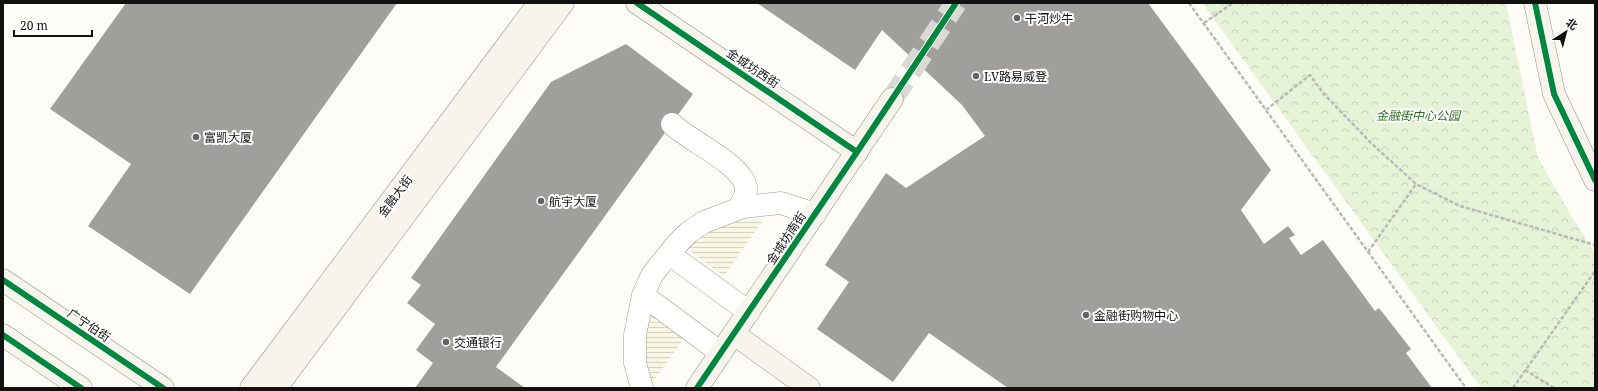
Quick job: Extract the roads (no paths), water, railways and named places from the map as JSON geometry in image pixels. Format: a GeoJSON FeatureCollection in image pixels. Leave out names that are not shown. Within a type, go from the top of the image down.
{"type":"FeatureCollection","features":[{"type":"Feature","properties":{"kind":"main road","name":"金融大街"},"geometry":{"type":"LineString","coordinates":[[251,388],[539,3]]}},
{"type":"Feature","properties":{"kind":"main road"},"geometry":{"type":"LineString","coordinates":[[276,388],[563,3]]}},
{"type":"Feature","properties":{"kind":"main road","name":"金城坊西街"},"geometry":{"type":"LineString","coordinates":[[637,3],[857,152]]}},
{"type":"Feature","properties":{"kind":"main road"},"geometry":{"type":"LineString","coordinates":[[1535,3],[1554,94],[1595,180]]}},
{"type":"Feature","properties":{"kind":"main road","name":"金城坊南街"},"geometry":{"type":"LineString","coordinates":[[697,388],[892,99]]}},
{"type":"Feature","properties":{"kind":"main road","name":"广宁伯街"},"geometry":{"type":"LineString","coordinates":[[3,280],[163,388]]}},
{"type":"Feature","properties":{"kind":"main road"},"geometry":{"type":"LineString","coordinates":[[3,334],[81,388]]}},
{"type":"Feature","properties":{"kind":"main road"},"geometry":{"type":"LineString","coordinates":[[734,334],[809,388]]}},
{"type":"Feature","properties":{"kind":"street"},"geometry":{"type":"LineString","coordinates":[[672,124],[732,166],[742,177],[746,190],[741,204],[737,209]]}},
{"type":"Feature","properties":{"kind":"street"},"geometry":{"type":"LineString","coordinates":[[642,388],[635,363],[635,335],[643,295],[652,275],[689,232],[704,222],[743,207],[781,203],[815,214]]}},
{"type":"Feature","properties":{"kind":"street"},"geometry":{"type":"LineString","coordinates":[[669,254],[749,312]]}},
{"type":"Feature","properties":{"kind":"street"},"geometry":{"type":"LineString","coordinates":[[643,295],[721,353]]}},
{"type":"Feature","properties":{"kind":"tunnel"},"geometry":{"type":"LineString","coordinates":[[892,99],[956,3]]}},
{"type":"Feature","properties":{"kind":"place","name":"干河炒牛"},"geometry":{"type":"Point","coordinates":[1017,18]}},
{"type":"Feature","properties":{"kind":"place","name":"LV路易威登"},"geometry":{"type":"Point","coordinates":[976,76]}},
{"type":"Feature","properties":{"kind":"place","name":"富凯大厦"},"geometry":{"type":"Point","coordinates":[196,137]}},
{"type":"Feature","properties":{"kind":"place","name":"航宇大厦"},"geometry":{"type":"Point","coordinates":[541,201]}},
{"type":"Feature","properties":{"kind":"place","name":"金融街购物中心"},"geometry":{"type":"Point","coordinates":[1086,315]}},
{"type":"Feature","properties":{"kind":"place","name":"交通银行"},"geometry":{"type":"Point","coordinates":[446,342]}},
{"type":"Feature","properties":{"kind":"park label","name":"金融街中心公园"},"geometry":{"type":"Point","coordinates":[1418,115]}}]}
